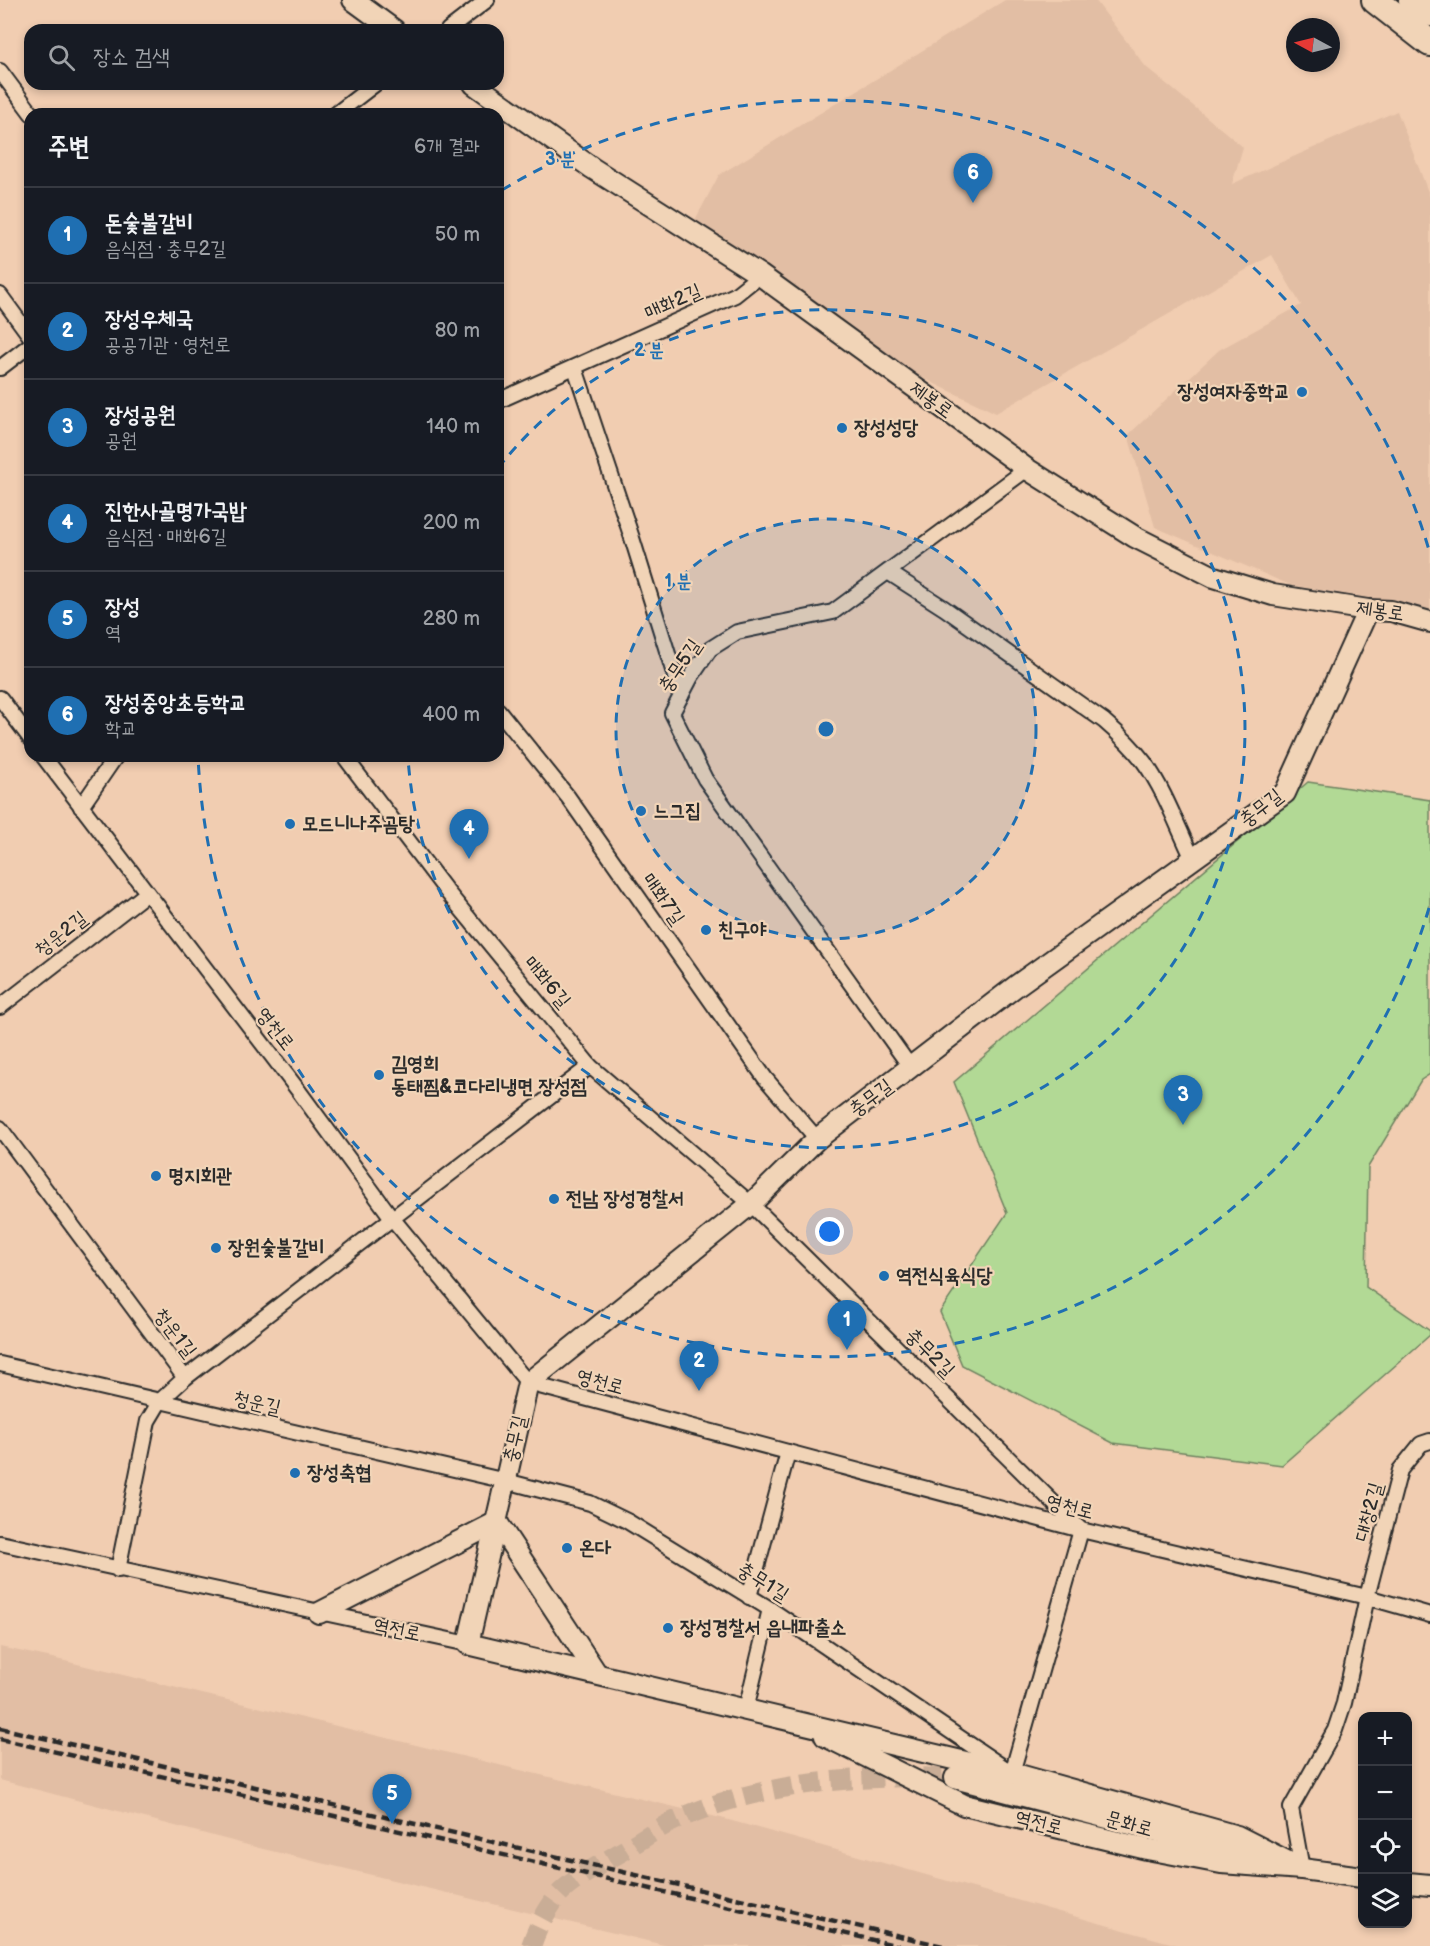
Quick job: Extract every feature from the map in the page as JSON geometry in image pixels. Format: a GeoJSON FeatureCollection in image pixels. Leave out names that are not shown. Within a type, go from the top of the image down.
{"type":"FeatureCollection","features":[{"type":"Feature","properties":{"kind":"highway"},"geometry":{"type":"LineString","coordinates":[[1375,0],[1430,43]]}},
{"type":"Feature","properties":{"kind":"highway"},"geometry":{"type":"LineString","coordinates":[[1412,0],[1430,14]]}},
{"type":"Feature","properties":{"kind":"street"},"geometry":{"type":"LineString","coordinates":[[353,0],[386,24]]}},
{"type":"Feature","properties":{"kind":"street"},"geometry":{"type":"LineString","coordinates":[[456,24],[487,0]]}},
{"type":"Feature","properties":{"kind":"street"},"geometry":{"type":"LineString","coordinates":[[0,71],[28,108]]}},
{"type":"Feature","properties":{"kind":"street"},"geometry":{"type":"LineString","coordinates":[[344,108],[367,90]]}},
{"type":"Feature","properties":{"kind":"street","name":"제봉로"},"geometry":{"type":"LineString","coordinates":[[482,90],[592,168],[760,275],[1027,469],[1135,537],[1214,577],[1273,595],[1368,610],[1391,611],[1430,622]]}},
{"type":"Feature","properties":{"kind":"street","name":"매화2길"},"geometry":{"type":"LineString","coordinates":[[504,398],[735,295],[760,275]]}},
{"type":"Feature","properties":{"kind":"street"},"geometry":{"type":"LineString","coordinates":[[0,295],[24,328]]}},
{"type":"Feature","properties":{"kind":"street"},"geometry":{"type":"LineString","coordinates":[[0,368],[24,350]]}},
{"type":"Feature","properties":{"kind":"street"},"geometry":{"type":"LineString","coordinates":[[574,368],[632,538],[681,696]]}},
{"type":"Feature","properties":{"kind":"street","name":"충무5길"},"geometry":{"type":"LineString","coordinates":[[911,1068],[705,779],[672,713],[710,649],[737,632],[833,612],[1027,469]]}},
{"type":"Feature","properties":{"kind":"street"},"geometry":{"type":"LineString","coordinates":[[888,572],[964,622],[1104,721],[1125,739],[1145,763],[1169,806],[1193,859]]}},
{"type":"Feature","properties":{"kind":"street","name":"충무길"},"geometry":{"type":"LineString","coordinates":[[468,1644],[528,1383],[751,1204],[817,1139],[1016,986],[1285,793],[1368,610]]}},
{"type":"Feature","properties":{"kind":"street"},"geometry":{"type":"LineString","coordinates":[[0,698],[24,730]]}},
{"type":"Feature","properties":{"kind":"street","name":"매화7길"},"geometry":{"type":"LineString","coordinates":[[504,717],[568,797],[765,1078],[817,1139]]}},
{"type":"Feature","properties":{"kind":"street","name":"영천로"},"geometry":{"type":"LineString","coordinates":[[47,762],[298,1090],[392,1218],[528,1383],[1081,1530],[1367,1597],[1430,1615]]}},
{"type":"Feature","properties":{"kind":"street"},"geometry":{"type":"LineString","coordinates":[[81,807],[112,762]]}},
{"type":"Feature","properties":{"kind":"street","name":"매화6길"},"geometry":{"type":"LineString","coordinates":[[349,762],[448,893],[590,1066],[751,1204]]}},
{"type":"Feature","properties":{"kind":"street","name":"청운2길"},"geometry":{"type":"LineString","coordinates":[[0,1007],[147,893]]}},
{"type":"Feature","properties":{"kind":"street","name":"청운1길"},"geometry":{"type":"LineString","coordinates":[[0,1128],[185,1378],[590,1066]]}},
{"type":"Feature","properties":{"kind":"street","name":"충무2길"},"geometry":{"type":"LineString","coordinates":[[751,1204],[1081,1530]]}},
{"type":"Feature","properties":{"kind":"street","name":"청운길"},"geometry":{"type":"LineString","coordinates":[[0,1364],[506,1481]]}},
{"type":"Feature","properties":{"kind":"street"},"geometry":{"type":"LineString","coordinates":[[118,1570],[148,1421],[160,1401],[185,1378]]}},
{"type":"Feature","properties":{"kind":"street","name":"대창2길"},"geometry":{"type":"LineString","coordinates":[[1302,1869],[1291,1808],[1335,1730],[1344,1703],[1367,1597],[1400,1470],[1426,1442]]}},
{"type":"Feature","properties":{"kind":"street"},"geometry":{"type":"LineString","coordinates":[[749,1597],[788,1452]]}},
{"type":"Feature","properties":{"kind":"street","name":"충무1길"},"geometry":{"type":"LineString","coordinates":[[506,1481],[590,1503],[627,1521],[770,1609],[1012,1773]]}},
{"type":"Feature","properties":{"kind":"street"},"geometry":{"type":"LineString","coordinates":[[319,1613],[497,1522],[597,1674]]}},
{"type":"Feature","properties":{"kind":"street"},"geometry":{"type":"LineString","coordinates":[[1012,1773],[1081,1530]]}},
{"type":"Feature","properties":{"kind":"street","name":"역전로"},"geometry":{"type":"LineString","coordinates":[[0,1543],[468,1644],[1012,1773],[1237,1836],[1302,1869]]}},
{"type":"Feature","properties":{"kind":"street"},"geometry":{"type":"LineString","coordinates":[[746,1709],[770,1609]]}},
{"type":"Feature","properties":{"kind":"street","name":"역전로"},"geometry":{"type":"LineString","coordinates":[[792,1720],[964,1804],[1147,1849],[1221,1863],[1302,1869],[1358,1876]]}},
{"type":"Feature","properties":{"kind":"street","name":"문화로"},"geometry":{"type":"LineString","coordinates":[[955,1778],[1302,1869]]}},
{"type":"Feature","properties":{"kind":"street"},"geometry":{"type":"LineString","coordinates":[[1412,1883],[1430,1885]]}},
{"type":"Feature","properties":{"kind":"shaded area"},"geometry":{"type":"Polygon","coordinates":[[[1005,0],[1095,0],[1146,67],[1243,147],[1232,184],[1397,111],[1430,197],[1430,615],[1408,604],[1290,585],[1155,527],[1128,435],[1219,350],[1301,305],[1272,255],[996,413],[904,369],[694,222],[719,175],[1005,0]]]}},
{"type":"Feature","properties":{"kind":"shaded area"},"geometry":{"type":"Polygon","coordinates":[[[0,1647],[725,1819],[1181,1946],[668,1946],[259,1848],[0,1780],[0,1647]]]}},
{"type":"Feature","properties":{"kind":"green space"},"geometry":{"type":"Polygon","coordinates":[[[1308,782],[1430,800],[1430,1074],[1421,1080],[1368,1167],[1366,1287],[1430,1331],[1430,1335],[1282,1465],[1113,1443],[962,1365],[940,1312],[1007,1213],[954,1082],[1308,782]]]}},
{"type":"Feature","properties":{"kind":"tunnel"},"geometry":{"type":"LineString","coordinates":[[531,1946],[546,1912],[559,1894],[599,1865],[678,1819],[745,1796],[814,1783],[884,1778],[955,1778]]}},
{"type":"Feature","properties":{"kind":"railway"},"geometry":{"type":"LineString","coordinates":[[0,1728],[943,1946]]}},
{"type":"Feature","properties":{"kind":"railway"},"geometry":{"type":"LineString","coordinates":[[0,1739],[899,1946]]}},
{"type":"Feature","properties":{"kind":"place","name":"장성중앙초등학교"},"geometry":{"type":"Point","coordinates":[973,203]}},
{"type":"Feature","properties":{"kind":"place","name":"장성여자중학교"},"geometry":{"type":"Point","coordinates":[1302,392]}},
{"type":"Feature","properties":{"kind":"place","name":"장성성당"},"geometry":{"type":"Point","coordinates":[842,428]}},
{"type":"Feature","properties":{"kind":"place","name":"느그집"},"geometry":{"type":"Point","coordinates":[641,811]}},
{"type":"Feature","properties":{"kind":"place","name":"모드니나주곰탕"},"geometry":{"type":"Point","coordinates":[290,824]}},
{"type":"Feature","properties":{"kind":"place","name":"진한사골명가국밥"},"geometry":{"type":"Point","coordinates":[469,859]}},
{"type":"Feature","properties":{"kind":"place","name":"친구야"},"geometry":{"type":"Point","coordinates":[706,930]}},
{"type":"Feature","properties":{"kind":"place","name":"김영희 동태찜&코다리냉면 장성점"},"geometry":{"type":"Point","coordinates":[379,1075]}},
{"type":"Feature","properties":{"kind":"place","name":"장성공원"},"geometry":{"type":"Point","coordinates":[1183,1125]}},
{"type":"Feature","properties":{"kind":"place","name":"명지회관"},"geometry":{"type":"Point","coordinates":[156,1176]}},
{"type":"Feature","properties":{"kind":"place","name":"전남 장성경찰서"},"geometry":{"type":"Point","coordinates":[554,1199]}},
{"type":"Feature","properties":{"kind":"place","name":"장원숯불갈비"},"geometry":{"type":"Point","coordinates":[216,1248]}},
{"type":"Feature","properties":{"kind":"place","name":"역전식육식당"},"geometry":{"type":"Point","coordinates":[884,1276]}},
{"type":"Feature","properties":{"kind":"place","name":"돈숯불갈비"},"geometry":{"type":"Point","coordinates":[847,1350]}},
{"type":"Feature","properties":{"kind":"place","name":"장성우체국"},"geometry":{"type":"Point","coordinates":[699,1391]}},
{"type":"Feature","properties":{"kind":"place","name":"장성축협"},"geometry":{"type":"Point","coordinates":[295,1473]}},
{"type":"Feature","properties":{"kind":"place","name":"온다"},"geometry":{"type":"Point","coordinates":[567,1548]}},
{"type":"Feature","properties":{"kind":"place","name":"장성경찰서 읍내파출소"},"geometry":{"type":"Point","coordinates":[668,1628]}},
{"type":"Feature","properties":{"kind":"place","name":"장성"},"geometry":{"type":"Point","coordinates":[392,1824]}}]}
